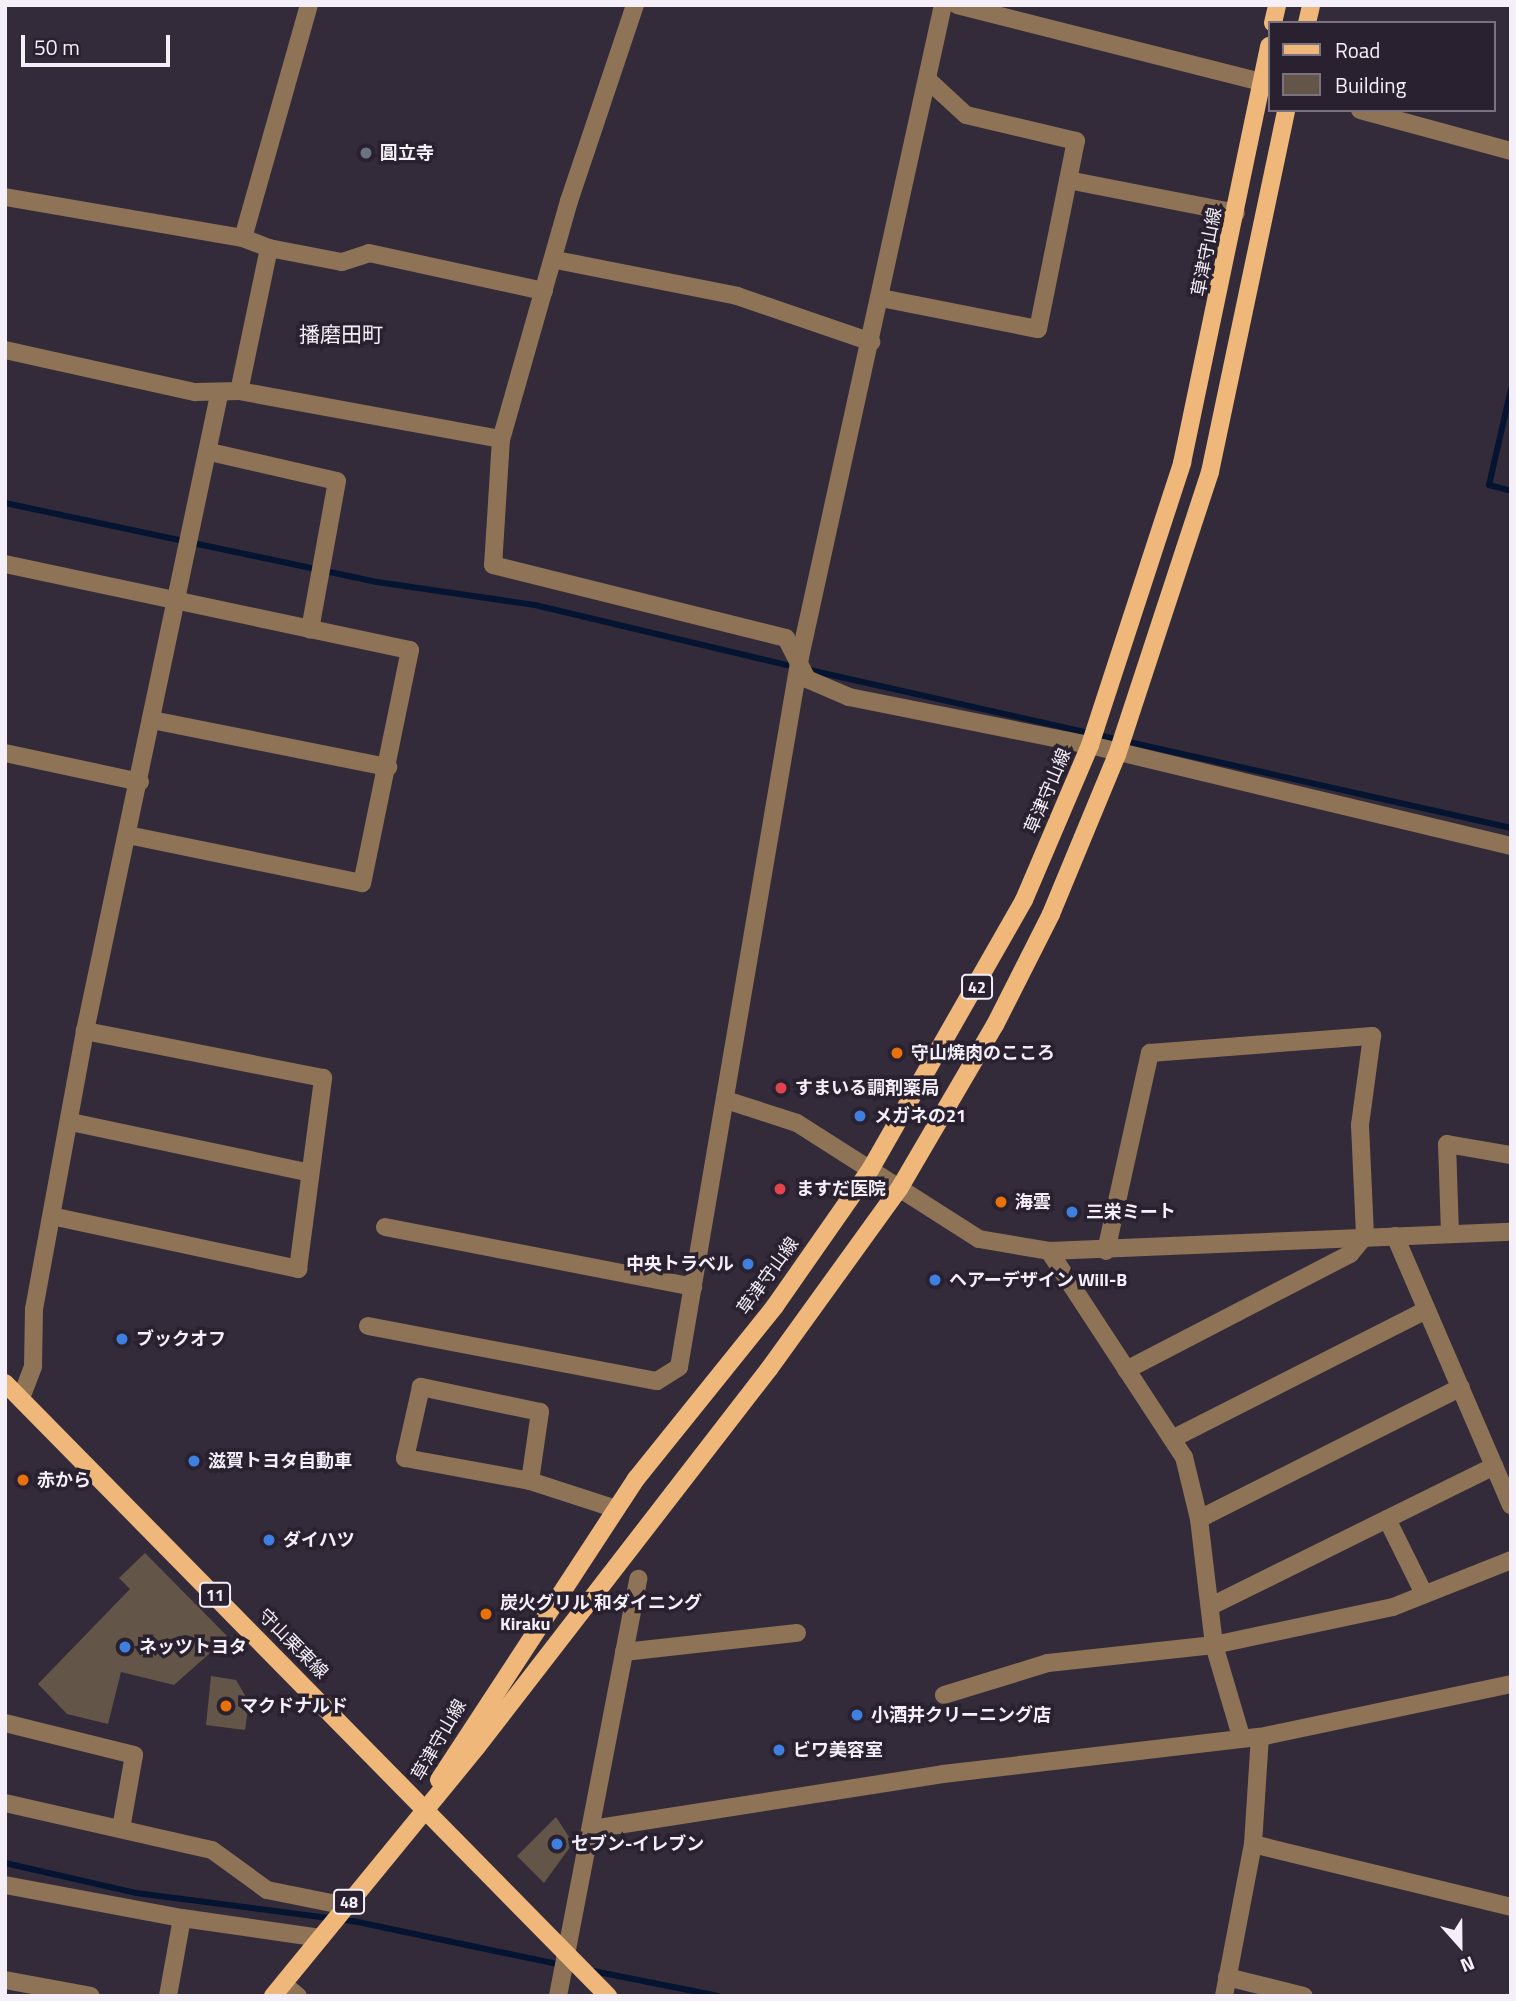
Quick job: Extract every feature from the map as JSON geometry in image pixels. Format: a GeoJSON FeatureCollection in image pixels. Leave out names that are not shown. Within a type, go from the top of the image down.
{"type":"FeatureCollection","features":[{"type":"Feature","properties":{"kind":"main road","name":"草津守山線"},"geometry":{"type":"LineString","coordinates":[[425,1807],[462,1737],[616,1509],[775,1306],[870,1170],[1024,900],[1090,745],[1196,413],[1236,214],[1266,83],[1268,58]]}},
{"type":"Feature","properties":{"kind":"main road","name":"草津守山線"},"geometry":{"type":"LineString","coordinates":[[425,1807],[769,1369],[899,1189],[1039,939],[1117,755],[1210,472],[1286,112]]}},
{"type":"Feature","properties":{"kind":"main road","name":"守山栗東線"},"geometry":{"type":"LineString","coordinates":[[5,1382],[608,1996]]}},
{"type":"Feature","properties":{"kind":"main road","name":"48"},"geometry":{"type":"LineString","coordinates":[[278,1990],[425,1807]]}},
{"type":"Feature","properties":{"kind":"street"},"geometry":{"type":"LineString","coordinates":[[243,238],[309,5]]}},
{"type":"Feature","properties":{"kind":"street"},"geometry":{"type":"LineString","coordinates":[[635,5],[569,201],[556,260],[544,291],[501,439],[493,565],[786,638],[800,657],[807,679],[849,696],[1090,745],[1117,755],[1511,846]]}},
{"type":"Feature","properties":{"kind":"street"},"geometry":{"type":"LineString","coordinates":[[368,1326],[657,1381],[679,1367],[729,1101],[800,657],[872,342],[943,5]]}},
{"type":"Feature","properties":{"kind":"street"},"geometry":{"type":"LineString","coordinates":[[957,5],[1266,83]]}},
{"type":"Feature","properties":{"kind":"street"},"geometry":{"type":"LineString","coordinates":[[881,298],[1038,329],[1076,141],[966,115],[927,79]]}},
{"type":"Feature","properties":{"kind":"street"},"geometry":{"type":"LineString","coordinates":[[1367,112],[1511,152]]}},
{"type":"Feature","properties":{"kind":"street"},"geometry":{"type":"LineString","coordinates":[[1068,180],[1236,214]]}},
{"type":"Feature","properties":{"kind":"street"},"geometry":{"type":"LineString","coordinates":[[5,197],[243,238],[269,248],[342,261],[369,253],[544,291]]}},
{"type":"Feature","properties":{"kind":"street"},"geometry":{"type":"LineString","coordinates":[[239,391],[269,248]]}},
{"type":"Feature","properties":{"kind":"street"},"geometry":{"type":"LineString","coordinates":[[556,260],[737,296],[872,342]]}},
{"type":"Feature","properties":{"kind":"street"},"geometry":{"type":"LineString","coordinates":[[5,350],[219,395],[239,391],[501,439]]}},
{"type":"Feature","properties":{"kind":"street"},"geometry":{"type":"LineString","coordinates":[[21,1398],[33,1366],[34,1309],[56,1217],[85,1031],[210,453],[219,395]]}},
{"type":"Feature","properties":{"kind":"street"},"geometry":{"type":"LineString","coordinates":[[210,453],[337,481],[310,630]]}},
{"type":"Feature","properties":{"kind":"street"},"geometry":{"type":"LineString","coordinates":[[5,564],[176,603],[410,650],[362,883],[128,835]]}},
{"type":"Feature","properties":{"kind":"street"},"geometry":{"type":"LineString","coordinates":[[152,720],[388,767]]}},
{"type":"Feature","properties":{"kind":"street"},"geometry":{"type":"LineString","coordinates":[[5,753],[140,782]]}},
{"type":"Feature","properties":{"kind":"street"},"geometry":{"type":"LineString","coordinates":[[56,1217],[298,1269],[323,1078],[85,1031]]}},
{"type":"Feature","properties":{"kind":"street"},"geometry":{"type":"LineString","coordinates":[[1105,1251],[1150,1053],[1372,1035],[1360,1125],[1365,1237],[1350,1254],[1126,1370]]}},
{"type":"Feature","properties":{"kind":"street"},"geometry":{"type":"LineString","coordinates":[[729,1101],[797,1123],[979,1239],[1049,1251],[1105,1251],[1365,1237],[1511,1233]]}},
{"type":"Feature","properties":{"kind":"street"},"geometry":{"type":"LineString","coordinates":[[71,1122],[310,1173]]}},
{"type":"Feature","properties":{"kind":"street"},"geometry":{"type":"LineString","coordinates":[[1450,1234],[1447,1144],[1511,1155]]}},
{"type":"Feature","properties":{"kind":"street"},"geometry":{"type":"LineString","coordinates":[[385,1227],[693,1287]]}},
{"type":"Feature","properties":{"kind":"street"},"geometry":{"type":"LineString","coordinates":[[1395,1236],[1511,1505]]}},
{"type":"Feature","properties":{"kind":"street"},"geometry":{"type":"LineString","coordinates":[[1049,1251],[1172,1439],[1191,1476],[1211,1606],[1214,1645],[1241,1736]]}},
{"type":"Feature","properties":{"kind":"street"},"geometry":{"type":"LineString","coordinates":[[1172,1439],[1426,1310]]}},
{"type":"Feature","properties":{"kind":"street"},"geometry":{"type":"LineString","coordinates":[[530,1481],[540,1412],[421,1387],[405,1458],[530,1481],[616,1509]]}},
{"type":"Feature","properties":{"kind":"street"},"geometry":{"type":"LineString","coordinates":[[1199,1519],[1461,1387]]}},
{"type":"Feature","properties":{"kind":"street"},"geometry":{"type":"LineString","coordinates":[[1211,1606],[1494,1466]]}},
{"type":"Feature","properties":{"kind":"street"},"geometry":{"type":"LineString","coordinates":[[1387,1519],[1424,1594]]}},
{"type":"Feature","properties":{"kind":"street"},"geometry":{"type":"LineString","coordinates":[[943,1695],[1048,1662],[1214,1645],[1424,1594],[1511,1560]]}},
{"type":"Feature","properties":{"kind":"street"},"geometry":{"type":"LineString","coordinates":[[558,1996],[638,1579]]}},
{"type":"Feature","properties":{"kind":"street"},"geometry":{"type":"LineString","coordinates":[[624,1652],[797,1633]]}},
{"type":"Feature","properties":{"kind":"street"},"geometry":{"type":"LineString","coordinates":[[592,1829],[1241,1736],[1259,1737],[1511,1684]]}},
{"type":"Feature","properties":{"kind":"street"},"geometry":{"type":"LineString","coordinates":[[5,1723],[134,1755],[121,1829]]}},
{"type":"Feature","properties":{"kind":"street"},"geometry":{"type":"LineString","coordinates":[[1224,1996],[1253,1844],[1259,1737]]}},
{"type":"Feature","properties":{"kind":"street"},"geometry":{"type":"LineString","coordinates":[[5,1803],[212,1850],[267,1891],[346,1906]]}},
{"type":"Feature","properties":{"kind":"street"},"geometry":{"type":"LineString","coordinates":[[1253,1844],[1511,1907]]}},
{"type":"Feature","properties":{"kind":"street"},"geometry":{"type":"LineString","coordinates":[[5,1885],[182,1918],[321,1938]]}},
{"type":"Feature","properties":{"kind":"street"},"geometry":{"type":"LineString","coordinates":[[168,1996],[182,1918]]}},
{"type":"Feature","properties":{"kind":"street"},"geometry":{"type":"LineString","coordinates":[[1227,1977],[1304,1996]]}},
{"type":"Feature","properties":{"kind":"street"},"geometry":{"type":"LineString","coordinates":[[5,1980],[91,1996]]}},
{"type":"Feature","properties":{"kind":"street"},"geometry":{"type":"LineString","coordinates":[[278,1990],[298,1996]]}},
{"type":"Feature","properties":{"kind":"building"},"geometry":{"type":"Polygon","coordinates":[[[145,1553],[228,1637],[174,1685],[121,1672],[108,1724],[67,1714],[38,1684],[130,1589],[119,1578],[145,1553]]]}},
{"type":"Feature","properties":{"kind":"building"},"geometry":{"type":"Polygon","coordinates":[[[211,1676],[236,1680],[249,1702],[245,1730],[206,1725],[211,1676]]]}},
{"type":"Feature","properties":{"kind":"building"},"geometry":{"type":"Polygon","coordinates":[[[556,1817],[573,1843],[544,1883],[517,1856],[556,1817]]]}},
{"type":"Feature","properties":{"kind":"waterway"},"geometry":{"type":"LineString","coordinates":[[1511,389],[1489,485],[1511,491]]}},
{"type":"Feature","properties":{"kind":"waterway"},"geometry":{"type":"LineString","coordinates":[[5,503],[377,582],[535,605],[795,667]]}},
{"type":"Feature","properties":{"kind":"waterway"},"geometry":{"type":"LineString","coordinates":[[805,669],[1511,828]]}},
{"type":"Feature","properties":{"kind":"waterway"},"geometry":{"type":"LineString","coordinates":[[5,1863],[136,1893],[353,1921],[561,1965]]}},
{"type":"Feature","properties":{"kind":"waterway"},"geometry":{"type":"LineString","coordinates":[[588,1970],[718,1996]]}},
{"type":"Feature","properties":{"kind":"place","name":"圓立寺"},"geometry":{"type":"Point","coordinates":[366,153]}},
{"type":"Feature","properties":{"kind":"place","name":"守山焼肉のこころ"},"geometry":{"type":"Point","coordinates":[897,1053]}},
{"type":"Feature","properties":{"kind":"place","name":"すまいる調剤薬局"},"geometry":{"type":"Point","coordinates":[781,1088]}},
{"type":"Feature","properties":{"kind":"place","name":"メガネの21"},"geometry":{"type":"Point","coordinates":[860,1116]}},
{"type":"Feature","properties":{"kind":"place","name":"ますだ医院"},"geometry":{"type":"Point","coordinates":[780,1189]}},
{"type":"Feature","properties":{"kind":"place","name":"海雲"},"geometry":{"type":"Point","coordinates":[1001,1202]}},
{"type":"Feature","properties":{"kind":"place","name":"三栄ミート"},"geometry":{"type":"Point","coordinates":[1072,1212]}},
{"type":"Feature","properties":{"kind":"place","name":"中央トラベル"},"geometry":{"type":"Point","coordinates":[748,1264]}},
{"type":"Feature","properties":{"kind":"place","name":"ヘアーデザイン Will-B"},"geometry":{"type":"Point","coordinates":[935,1280]}},
{"type":"Feature","properties":{"kind":"place","name":"ブックオフ"},"geometry":{"type":"Point","coordinates":[122,1339]}},
{"type":"Feature","properties":{"kind":"place","name":"滋賀トヨタ自動車"},"geometry":{"type":"Point","coordinates":[194,1461]}},
{"type":"Feature","properties":{"kind":"place","name":"赤から"},"geometry":{"type":"Point","coordinates":[23,1480]}},
{"type":"Feature","properties":{"kind":"place","name":"ダイハツ"},"geometry":{"type":"Point","coordinates":[269,1540]}},
{"type":"Feature","properties":{"kind":"place","name":"炭火グリル 和ダイニング Kiraku"},"geometry":{"type":"Point","coordinates":[486,1614]}},
{"type":"Feature","properties":{"kind":"place","name":"ネッツトヨタ"},"geometry":{"type":"Point","coordinates":[125,1647]}},
{"type":"Feature","properties":{"kind":"place","name":"マクドナルド"},"geometry":{"type":"Point","coordinates":[226,1706]}},
{"type":"Feature","properties":{"kind":"place","name":"小酒井クリーニング店"},"geometry":{"type":"Point","coordinates":[857,1715]}},
{"type":"Feature","properties":{"kind":"place","name":"ビワ美容室"},"geometry":{"type":"Point","coordinates":[779,1750]}},
{"type":"Feature","properties":{"kind":"place","name":"セブン-イレブン"},"geometry":{"type":"Point","coordinates":[557,1844]}},
{"type":"Feature","properties":{"kind":"district","name":"播磨田町"},"geometry":{"type":"Point","coordinates":[341,334]}}]}
